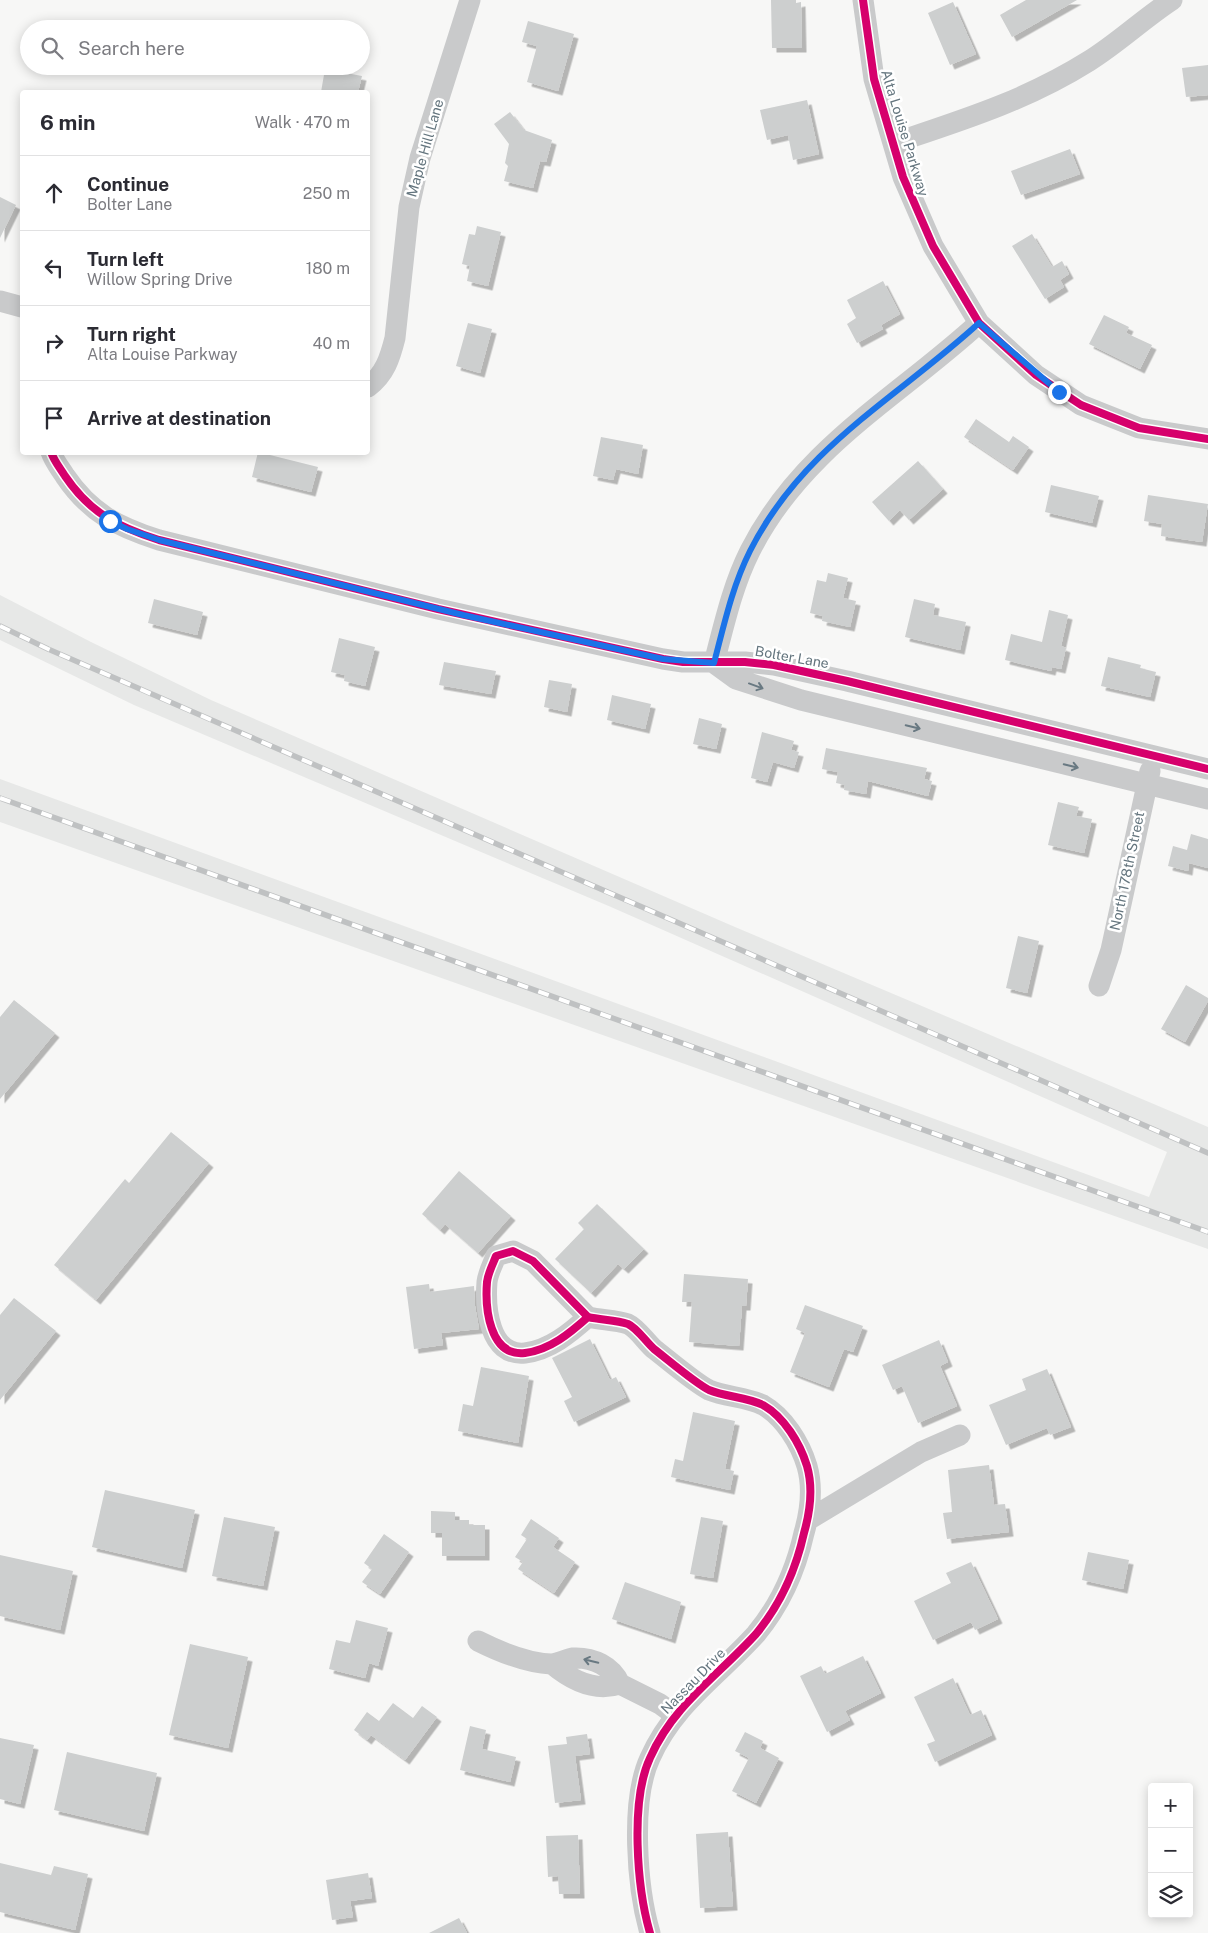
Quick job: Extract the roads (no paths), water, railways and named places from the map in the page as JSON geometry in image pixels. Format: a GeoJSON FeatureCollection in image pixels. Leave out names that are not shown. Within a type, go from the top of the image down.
{"type":"FeatureCollection","features":[{"type":"Feature","properties":{"kind":"street","name":"Maple Hill Lane"},"geometry":{"type":"LineString","coordinates":[[370,385],[390,358],[395,338],[409,207],[420,158],[470,0]]}},
{"type":"Feature","properties":{"kind":"street","name":"Alta Louise Parkway"},"geometry":{"type":"LineString","coordinates":[[863,0],[874,79],[903,177],[933,246],[979,323],[1036,375],[1082,405],[1107,417],[1139,428],[1208,439]]}},
{"type":"Feature","properties":{"kind":"street"},"geometry":{"type":"LineString","coordinates":[[894,143],[998,108],[1031,94],[1090,60],[1172,0]]}},
{"type":"Feature","properties":{"kind":"street"},"geometry":{"type":"LineString","coordinates":[[0,301],[20,306]]}},
{"type":"Feature","properties":{"kind":"street"},"geometry":{"type":"LineString","coordinates":[[979,323],[958,342],[849,428],[796,480],[773,510],[750,552],[731,598],[714,663],[736,679],[801,700],[1208,799]]}},
{"type":"Feature","properties":{"kind":"street","name":"Bolter Lane"},"geometry":{"type":"LineString","coordinates":[[53,455],[71,486],[88,504],[110,521],[135,532],[454,613],[663,659],[774,665],[847,680],[1208,769]]}},
{"type":"Feature","properties":{"kind":"street","name":"North 178th Street"},"geometry":{"type":"LineString","coordinates":[[1099,986],[1111,950],[1153,756]]}},
{"type":"Feature","properties":{"kind":"street"},"geometry":{"type":"LineString","coordinates":[[513,1251],[533,1261],[588,1317],[546,1348],[523,1353],[506,1349],[492,1333],[486,1306],[488,1280],[496,1256],[513,1251]]}},
{"type":"Feature","properties":{"kind":"street","name":"Nassau Drive"},"geometry":{"type":"LineString","coordinates":[[588,1317],[629,1324],[654,1348],[708,1389],[763,1405],[783,1422],[802,1448],[811,1478],[808,1520],[800,1554],[774,1609],[756,1633],[684,1703],[664,1730],[648,1760],[641,1790],[639,1875],[650,1933]]}},
{"type":"Feature","properties":{"kind":"street"},"geometry":{"type":"LineString","coordinates":[[808,1520],[921,1452],[960,1435]]}},
{"type":"Feature","properties":{"kind":"street"},"geometry":{"type":"LineString","coordinates":[[478,1641],[499,1652],[552,1664],[573,1658],[602,1664],[615,1672],[620,1684],[660,1704],[675,1715]]}},
{"type":"Feature","properties":{"kind":"railway"},"geometry":{"type":"LineString","coordinates":[[0,626],[48,649],[1208,1153]]}},
{"type":"Feature","properties":{"kind":"railway"},"geometry":{"type":"LineString","coordinates":[[0,798],[1208,1232]]}}]}
